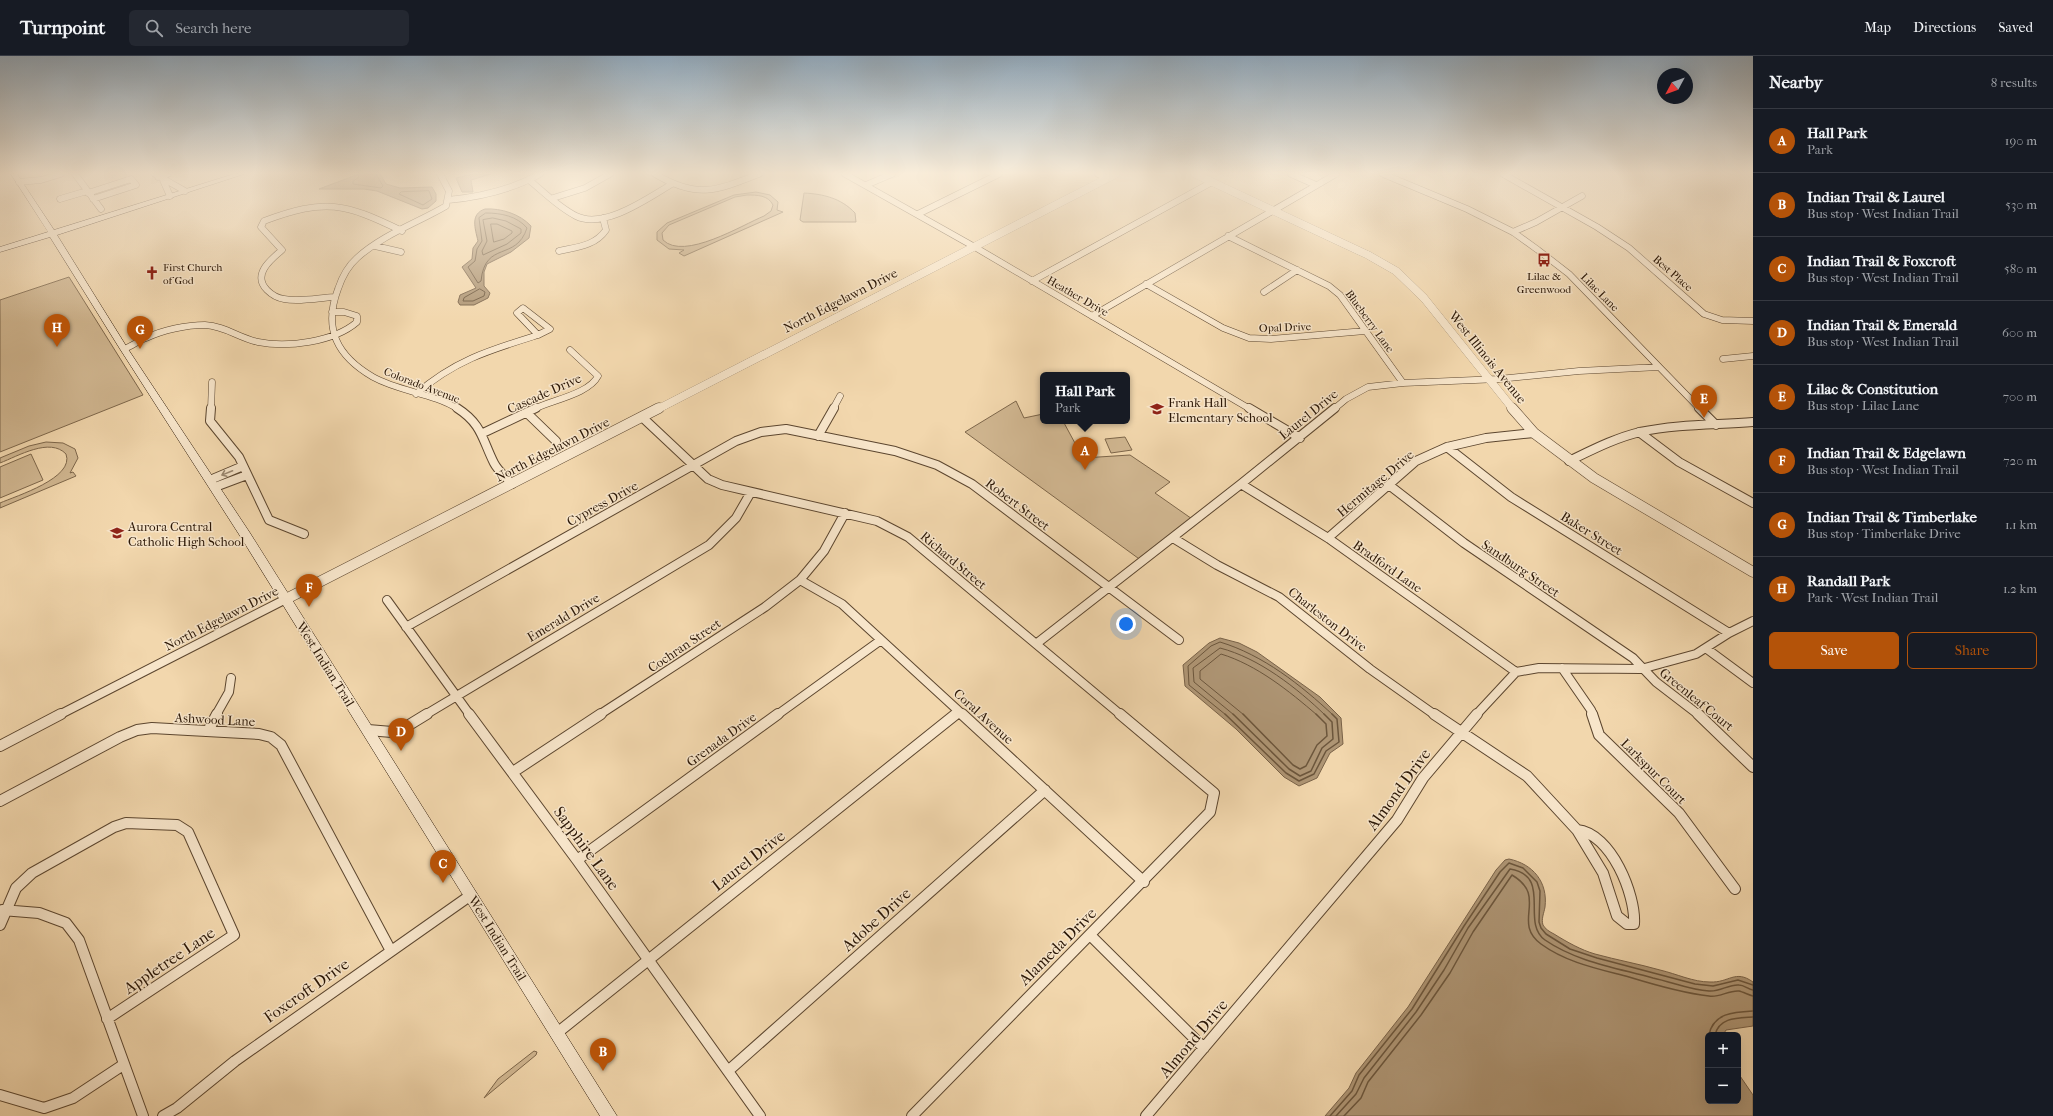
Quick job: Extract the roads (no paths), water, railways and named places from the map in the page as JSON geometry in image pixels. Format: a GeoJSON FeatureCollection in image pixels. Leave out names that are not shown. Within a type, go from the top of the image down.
{"type":"FeatureCollection","features":[{"type":"Feature","properties":{"kind":"main road","name":"West Indian Trail"},"geometry":{"type":"LineString","coordinates":[[46,223],[124,349],[213,484],[286,599],[609,1116]]}},
{"type":"Feature","properties":{"kind":"main road"},"geometry":{"type":"LineString","coordinates":[[0,250],[85,223]]}},
{"type":"Feature","properties":{"kind":"street"},"geometry":{"type":"LineString","coordinates":[[263,223],[261,227],[282,250],[264,266],[260,275],[262,284],[270,293],[280,298],[295,300],[334,297]]}},
{"type":"Feature","properties":{"kind":"street"},"geometry":{"type":"LineString","coordinates":[[385,223],[402,231]]}},
{"type":"Feature","properties":{"kind":"street"},"geometry":{"type":"LineString","coordinates":[[333,335],[332,312],[334,297],[347,268],[357,258],[375,246],[415,223]]}},
{"type":"Feature","properties":{"kind":"street"},"geometry":{"type":"LineString","coordinates":[[559,251],[598,240],[606,230],[604,223]]}},
{"type":"Feature","properties":{"kind":"street","name":"Heather Drive"},"geometry":{"type":"LineString","coordinates":[[934,223],[1300,438]]}},
{"type":"Feature","properties":{"kind":"street","name":"North Edgelawn Drive"},"geometry":{"type":"LineString","coordinates":[[0,746],[1017,223]]}},
{"type":"Feature","properties":{"kind":"street"},"geometry":{"type":"LineString","coordinates":[[1032,281],[1137,223]]}},
{"type":"Feature","properties":{"kind":"street"},"geometry":{"type":"LineString","coordinates":[[1092,316],[1249,223]]}},
{"type":"Feature","properties":{"kind":"street","name":"West Illinois Avenue"},"geometry":{"type":"LineString","coordinates":[[1301,223],[1368,255],[1396,271],[1424,298],[1534,433],[1569,461],[1594,478],[1753,572]]}},
{"type":"Feature","properties":{"kind":"street","name":"Lilac Lane"},"geometry":{"type":"LineString","coordinates":[[1497,223],[1513,232],[1569,274],[1716,425]]}},
{"type":"Feature","properties":{"kind":"street"},"geometry":{"type":"LineString","coordinates":[[1513,232],[1533,223]]}},
{"type":"Feature","properties":{"kind":"street","name":"Best Place"},"geometry":{"type":"LineString","coordinates":[[1591,223],[1629,248],[1704,314],[1713,319],[1727,322],[1753,321]]}},
{"type":"Feature","properties":{"kind":"street","name":"Blueberry Lane"},"geometry":{"type":"LineString","coordinates":[[1228,236],[1329,286],[1340,295],[1403,383]]}},
{"type":"Feature","properties":{"kind":"street"},"geometry":{"type":"LineString","coordinates":[[375,246],[400,252]]}},
{"type":"Feature","properties":{"kind":"street"},"geometry":{"type":"LineString","coordinates":[[1264,292],[1297,270]]}},
{"type":"Feature","properties":{"kind":"street","name":"Opal Drive"},"geometry":{"type":"LineString","coordinates":[[1146,284],[1223,328],[1249,338],[1271,339],[1365,331]]}},
{"type":"Feature","properties":{"kind":"street"},"geometry":{"type":"LineString","coordinates":[[416,394],[439,374],[469,357],[538,335],[550,329],[523,308],[516,313],[538,335]]}},
{"type":"Feature","properties":{"kind":"street"},"geometry":{"type":"LineString","coordinates":[[124,349],[138,344],[143,344],[177,329],[202,325],[223,326],[238,335],[259,342],[280,343],[301,342],[333,335],[352,328],[357,322],[357,316],[344,312],[332,312]]}},
{"type":"Feature","properties":{"kind":"street","name":"Colorado Avenue"},"geometry":{"type":"LineString","coordinates":[[333,335],[346,354],[363,370],[386,383],[416,394],[445,402],[462,411],[476,422],[483,433],[497,468],[512,484]]}},
{"type":"Feature","properties":{"kind":"street","name":"Cascade Drive"},"geometry":{"type":"LineString","coordinates":[[483,433],[553,400],[586,389],[594,382],[598,376],[570,350]]}},
{"type":"Feature","properties":{"kind":"street"},"geometry":{"type":"LineString","coordinates":[[1723,359],[1753,356]]}},
{"type":"Feature","properties":{"kind":"street","name":"Laurel Drive"},"geometry":{"type":"LineString","coordinates":[[1036,644],[1300,438],[1346,399],[1368,388],[1403,383],[1489,379],[1579,371],[1660,367]]}},
{"type":"Feature","properties":{"kind":"street"},"geometry":{"type":"LineString","coordinates":[[212,382],[210,421],[234,449],[269,520],[304,534]]}},
{"type":"Feature","properties":{"kind":"street"},"geometry":{"type":"LineString","coordinates":[[818,436],[840,396]]}},
{"type":"Feature","properties":{"kind":"street"},"geometry":{"type":"LineString","coordinates":[[527,413],[556,441]]}},
{"type":"Feature","properties":{"kind":"street","name":"Richard Street"},"geometry":{"type":"LineString","coordinates":[[642,417],[708,479],[722,485],[878,521],[908,537],[1214,793]]}},
{"type":"Feature","properties":{"kind":"street"},"geometry":{"type":"LineString","coordinates":[[1569,461],[1608,443],[1639,432],[1665,427],[1753,422]]}},
{"type":"Feature","properties":{"kind":"street","name":"Cypress Drive"},"geometry":{"type":"LineString","coordinates":[[406,627],[736,441],[761,432],[786,429],[818,436]]}},
{"type":"Feature","properties":{"kind":"street"},"geometry":{"type":"LineString","coordinates":[[1639,432],[1679,462],[1753,503]]}},
{"type":"Feature","properties":{"kind":"street","name":"Hermitage Drive"},"geometry":{"type":"LineString","coordinates":[[1328,538],[1416,461],[1446,447],[1486,438],[1534,433]]}},
{"type":"Feature","properties":{"kind":"street","name":"Robert Street"},"geometry":{"type":"LineString","coordinates":[[818,436],[895,451],[937,465],[972,484],[1179,640]]}},
{"type":"Feature","properties":{"kind":"street","name":"Baker Street"},"geometry":{"type":"LineString","coordinates":[[1446,447],[1474,471],[1511,497],[1729,633]]}},
{"type":"Feature","properties":{"kind":"street"},"geometry":{"type":"LineString","coordinates":[[213,484],[243,466]]}},
{"type":"Feature","properties":{"kind":"street"},"geometry":{"type":"LineString","coordinates":[[213,484],[247,474]]}},
{"type":"Feature","properties":{"kind":"street","name":"Bradford Lane"},"geometry":{"type":"LineString","coordinates":[[1241,484],[1328,538],[1516,672]]}},
{"type":"Feature","properties":{"kind":"street","name":"Sandburg Street"},"geometry":{"type":"LineString","coordinates":[[1389,485],[1464,543],[1633,658],[1641,669]]}},
{"type":"Feature","properties":{"kind":"street","name":"Emerald Drive"},"geometry":{"type":"LineString","coordinates":[[368,730],[392,732],[409,725],[709,545],[736,518],[751,492]]}},
{"type":"Feature","properties":{"kind":"street","name":"Cochran Street"},"geometry":{"type":"LineString","coordinates":[[513,772],[765,607],[800,580],[824,551],[845,513]]}},
{"type":"Feature","properties":{"kind":"street","name":"Charleston Drive"},"geometry":{"type":"LineString","coordinates":[[1172,538],[1217,565],[1279,597],[1370,669],[1460,733],[1527,776],[1577,830]]}},
{"type":"Feature","properties":{"kind":"street","name":"Coral Avenue"},"geometry":{"type":"LineString","coordinates":[[800,580],[842,604],[1144,882]]}},
{"type":"Feature","properties":{"kind":"street","name":"Sapphire Lane"},"geometry":{"type":"LineString","coordinates":[[387,600],[456,697],[577,860],[647,960],[760,1116]]}},
{"type":"Feature","properties":{"kind":"street"},"geometry":{"type":"LineString","coordinates":[[1516,672],[1540,668],[1608,670],[1641,669],[1683,659],[1707,649],[1729,633],[1753,621]]}},
{"type":"Feature","properties":{"kind":"street","name":"Grenada Drive"},"geometry":{"type":"LineString","coordinates":[[577,860],[881,640]]}},
{"type":"Feature","properties":{"kind":"street"},"geometry":{"type":"LineString","coordinates":[[1707,649],[1753,682]]}},
{"type":"Feature","properties":{"kind":"street","name":"Larkspur Court"},"geometry":{"type":"LineString","coordinates":[[1562,668],[1591,710],[1599,735],[1679,813],[1735,889]]}},
{"type":"Feature","properties":{"kind":"street","name":"Greenleaf Court"},"geometry":{"type":"LineString","coordinates":[[1641,669],[1651,680],[1699,716],[1733,745],[1753,767]]}},
{"type":"Feature","properties":{"kind":"street","name":"Almond Drive"},"geometry":{"type":"LineString","coordinates":[[1146,1116],[1397,820],[1423,778],[1460,733],[1516,672]]}},
{"type":"Feature","properties":{"kind":"street"},"geometry":{"type":"LineString","coordinates":[[208,731],[230,692],[231,678]]}},
{"type":"Feature","properties":{"kind":"street","name":"Laurel Drive"},"geometry":{"type":"LineString","coordinates":[[557,1033],[959,712]]}},
{"type":"Feature","properties":{"kind":"street","name":"Ashwood Lane"},"geometry":{"type":"LineString","coordinates":[[0,801],[120,737],[137,730],[152,728],[259,734],[271,737],[281,745],[391,951]]}},
{"type":"Feature","properties":{"kind":"street","name":"Adobe Drive"},"geometry":{"type":"LineString","coordinates":[[728,1071],[1045,790]]}},
{"type":"Feature","properties":{"kind":"street","name":"Alameda Drive"},"geometry":{"type":"LineString","coordinates":[[912,1116],[1144,882],[1210,812],[1214,793]]}},
{"type":"Feature","properties":{"kind":"street","name":"Appletree Lane"},"geometry":{"type":"LineString","coordinates":[[3,910],[16,888],[32,873],[114,827],[126,823],[178,826],[188,832],[234,935],[107,1019]]}},
{"type":"Feature","properties":{"kind":"street"},"geometry":{"type":"LineString","coordinates":[[1577,830],[1583,830],[1602,841],[1613,858],[1628,892],[1636,919],[1634,924],[1627,924],[1617,916],[1603,874],[1577,830]]}},
{"type":"Feature","properties":{"kind":"street","name":"Foxcroft Drive"},"geometry":{"type":"LineString","coordinates":[[164,1116],[177,1108],[235,1061],[471,895]]}},
{"type":"Feature","properties":{"kind":"street"},"geometry":{"type":"LineString","coordinates":[[0,925],[3,910],[39,912],[66,923],[79,940],[123,1065],[143,1116]]}},
{"type":"Feature","properties":{"kind":"street"},"geometry":{"type":"LineString","coordinates":[[1090,935],[1204,1048]]}},
{"type":"Feature","properties":{"kind":"street"},"geometry":{"type":"LineString","coordinates":[[0,1095],[44,1108],[73,1098],[123,1065]]}},
{"type":"Feature","properties":{"kind":"water"},"geometry":{"type":"Polygon","coordinates":[[[475,223],[528,223],[531,226],[529,238],[511,252],[487,264],[484,272],[484,286],[490,293],[488,298],[474,305],[460,305],[458,302],[460,295],[476,288],[462,267],[472,259],[473,248],[478,241],[475,223]]]}},
{"type":"Feature","properties":{"kind":"water"},"geometry":{"type":"Polygon","coordinates":[[[1220,638],[1239,643],[1257,652],[1320,697],[1341,718],[1343,744],[1330,753],[1317,778],[1299,786],[1284,777],[1236,729],[1185,686],[1183,665],[1209,643],[1220,638]]]}},
{"type":"Feature","properties":{"kind":"water"},"geometry":{"type":"Polygon","coordinates":[[[1509,859],[1518,861],[1532,870],[1537,876],[1544,890],[1545,898],[1545,907],[1542,920],[1543,925],[1546,929],[1574,946],[1595,954],[1697,981],[1717,982],[1741,977],[1747,978],[1753,982],[1753,1026],[1726,1030],[1725,1032],[1705,1032],[1705,1104],[1741,1104],[1741,1077],[1753,1095],[1753,1116],[1325,1116],[1349,1088],[1356,1073],[1408,1007],[1496,870],[1505,860],[1509,859]]]}},
{"type":"Feature","properties":{"kind":"place","name":"Lilac & Greenwood"},"geometry":{"type":"Point","coordinates":[1544,260]}},
{"type":"Feature","properties":{"kind":"place","name":"First Church of God"},"geometry":{"type":"Point","coordinates":[152,273]}},
{"type":"Feature","properties":{"kind":"place","name":"Randall Park"},"geometry":{"type":"Point","coordinates":[57,347]}},
{"type":"Feature","properties":{"kind":"place","name":"Indian Trail & Timberlake"},"geometry":{"type":"Point","coordinates":[140,349]}},
{"type":"Feature","properties":{"kind":"place","name":"Frank Hall Elementary School"},"geometry":{"type":"Point","coordinates":[1157,409]}},
{"type":"Feature","properties":{"kind":"place","name":"Lilac & Constitution"},"geometry":{"type":"Point","coordinates":[1704,418]}},
{"type":"Feature","properties":{"kind":"place","name":"Hall Park"},"geometry":{"type":"Point","coordinates":[1085,470]}},
{"type":"Feature","properties":{"kind":"place","name":"Aurora Central Catholic High School"},"geometry":{"type":"Point","coordinates":[117,533]}},
{"type":"Feature","properties":{"kind":"place","name":"Indian Trail & Edgelawn"},"geometry":{"type":"Point","coordinates":[309,607]}},
{"type":"Feature","properties":{"kind":"place","name":"Indian Trail & Emerald"},"geometry":{"type":"Point","coordinates":[401,751]}},
{"type":"Feature","properties":{"kind":"place","name":"Indian Trail & Foxcroft"},"geometry":{"type":"Point","coordinates":[443,883]}},
{"type":"Feature","properties":{"kind":"place","name":"Indian Trail & Laurel"},"geometry":{"type":"Point","coordinates":[603,1071]}}]}
